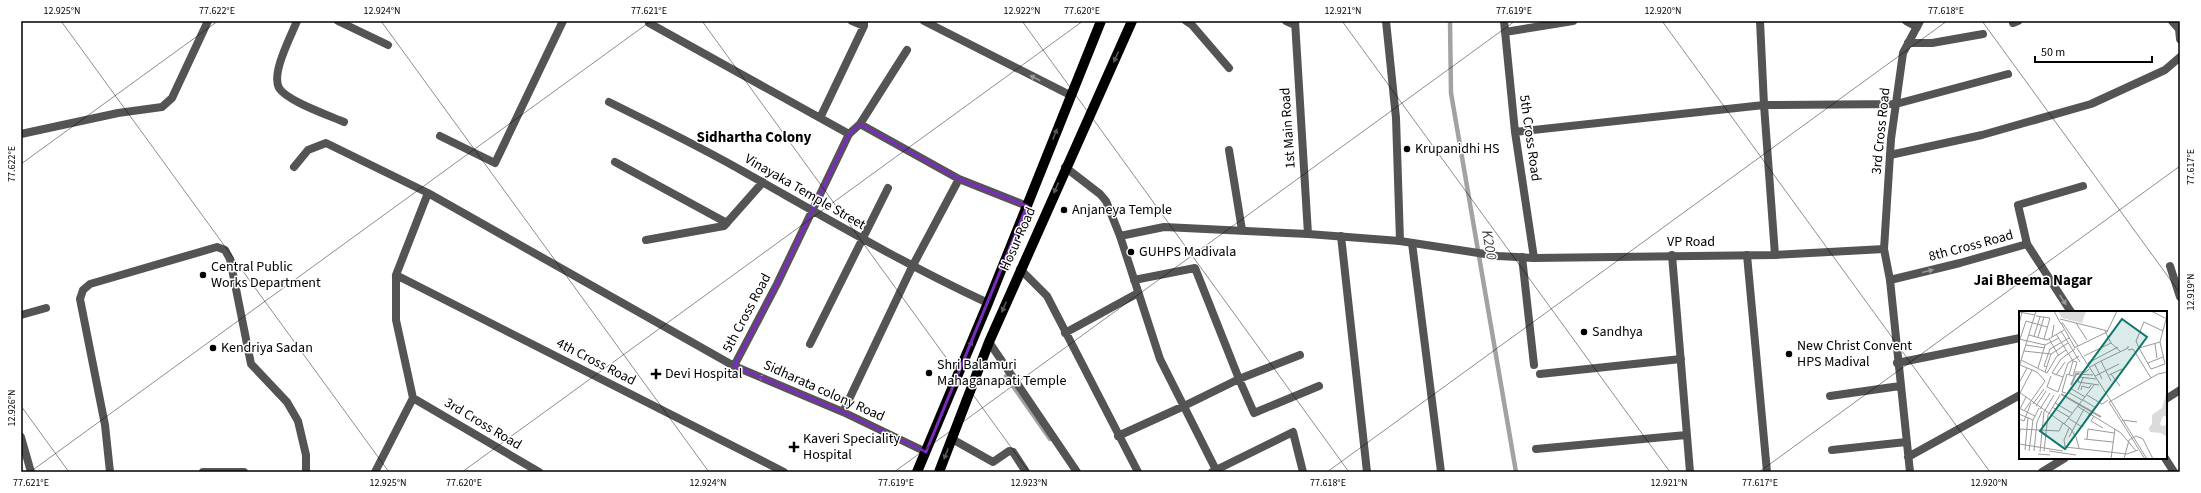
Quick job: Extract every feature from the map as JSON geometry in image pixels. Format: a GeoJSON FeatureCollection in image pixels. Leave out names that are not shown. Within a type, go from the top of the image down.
{"type":"FeatureCollection","features":[{"type":"Feature","properties":{"kind":"main road","name":"Hosur Road"},"geometry":{"type":"LineString","coordinates":[[917,472],[988,303],[1070,95],[1101,21]]}},
{"type":"Feature","properties":{"kind":"main road","name":"Hosur Road"},"geometry":{"type":"LineString","coordinates":[[940,472],[989,342],[1020,269],[1132,21]]}},
{"type":"Feature","properties":{"kind":"street"},"geometry":{"type":"LineString","coordinates":[[21,134],[118,113],[162,107],[172,98],[208,21]]}},
{"type":"Feature","properties":{"kind":"street"},"geometry":{"type":"LineString","coordinates":[[297,21],[279,69],[277,79],[279,87],[286,95],[344,122]]}},
{"type":"Feature","properties":{"kind":"street"},"geometry":{"type":"LineString","coordinates":[[338,21],[388,45]]}},
{"type":"Feature","properties":{"kind":"street"},"geometry":{"type":"LineString","coordinates":[[440,136],[495,163],[563,21]]}},
{"type":"Feature","properties":{"kind":"street"},"geometry":{"type":"LineString","coordinates":[[820,118],[864,23],[852,21]]}},
{"type":"Feature","properties":{"kind":"street"},"geometry":{"type":"LineString","coordinates":[[924,21],[1070,95]]}},
{"type":"Feature","properties":{"kind":"street"},"geometry":{"type":"LineString","coordinates":[[1286,21],[1295,23]]}},
{"type":"Feature","properties":{"kind":"street"},"geometry":{"type":"LineString","coordinates":[[1386,21],[1396,118],[1400,241]]}},
{"type":"Feature","properties":{"kind":"street","name":"5th Cross Road"},"geometry":{"type":"LineString","coordinates":[[1504,21],[1515,132],[1534,258]]}},
{"type":"Feature","properties":{"kind":"street"},"geometry":{"type":"LineString","coordinates":[[1505,32],[1573,21]]}},
{"type":"Feature","properties":{"kind":"street"},"geometry":{"type":"LineString","coordinates":[[1760,21],[1764,105],[1775,256]]}},
{"type":"Feature","properties":{"kind":"street"},"geometry":{"type":"LineString","coordinates":[[1906,21],[1918,24]]}},
{"type":"Feature","properties":{"kind":"street"},"geometry":{"type":"LineString","coordinates":[[2172,21],[2179,29],[2180,39]]}},
{"type":"Feature","properties":{"kind":"street"},"geometry":{"type":"LineString","coordinates":[[1190,22],[1229,68]]}},
{"type":"Feature","properties":{"kind":"street"},"geometry":{"type":"LineString","coordinates":[[649,23],[848,134]]}},
{"type":"Feature","properties":{"kind":"street","name":"1st Main Road"},"geometry":{"type":"LineString","coordinates":[[1295,23],[1308,234]]}},
{"type":"Feature","properties":{"kind":"street","name":"3rd Cross Road"},"geometry":{"type":"LineString","coordinates":[[1910,472],[1897,363],[1890,280],[1884,249],[1890,154],[1903,53],[1918,24]]}},
{"type":"Feature","properties":{"kind":"street"},"geometry":{"type":"LineString","coordinates":[[1908,43],[1932,43],[1983,34]]}},
{"type":"Feature","properties":{"kind":"street","name":"5th Cross Road"},"geometry":{"type":"LineString","coordinates":[[294,167],[308,150],[326,143],[428,193],[734,366],[777,284],[848,134],[860,124],[907,50]]}},
{"type":"Feature","properties":{"kind":"street"},"geometry":{"type":"LineString","coordinates":[[1890,154],[1982,135],[2091,104],[2165,70],[2180,57]]}},
{"type":"Feature","properties":{"kind":"street"},"geometry":{"type":"LineString","coordinates":[[1515,132],[1764,105],[1896,104],[2008,74]]}},
{"type":"Feature","properties":{"kind":"street","name":"Vinayaka Temple Street"},"geometry":{"type":"LineString","coordinates":[[609,102],[679,136],[912,267],[988,303]]}},
{"type":"Feature","properties":{"kind":"street"},"geometry":{"type":"LineString","coordinates":[[860,124],[959,179],[1027,206]]}},
{"type":"Feature","properties":{"kind":"street"},"geometry":{"type":"LineString","coordinates":[[1229,150],[1242,230]]}},
{"type":"Feature","properties":{"kind":"street"},"geometry":{"type":"LineString","coordinates":[[615,162],[727,223]]}},
{"type":"Feature","properties":{"kind":"street"},"geometry":{"type":"LineString","coordinates":[[1065,167],[1100,194],[1106,201],[1120,236],[1160,359],[1184,406],[1214,471],[1293,432],[1303,472]]}},
{"type":"Feature","properties":{"kind":"street"},"geometry":{"type":"LineString","coordinates":[[843,412],[912,267],[959,179]]}},
{"type":"Feature","properties":{"kind":"street"},"geometry":{"type":"LineString","coordinates":[[646,240],[724,226],[762,182]]}},
{"type":"Feature","properties":{"kind":"street"},"geometry":{"type":"LineString","coordinates":[[2027,244],[2018,205],[2083,186]]}},
{"type":"Feature","properties":{"kind":"street"},"geometry":{"type":"LineString","coordinates":[[810,344],[888,188]]}},
{"type":"Feature","properties":{"kind":"street"},"geometry":{"type":"LineString","coordinates":[[375,472],[413,398],[396,320],[396,275],[428,193]]}},
{"type":"Feature","properties":{"kind":"street","name":"VP Road"},"geometry":{"type":"LineString","coordinates":[[1120,236],[1164,227],[1242,230],[1400,241],[1498,256],[1534,258],[1672,255],[1775,256],[1884,249]]}},
{"type":"Feature","properties":{"kind":"street"},"geometry":{"type":"LineString","coordinates":[[1341,236],[1368,472]]}},
{"type":"Feature","properties":{"kind":"street"},"geometry":{"type":"LineString","coordinates":[[1412,243],[1441,472]]}},
{"type":"Feature","properties":{"kind":"street","name":"8th Cross Road"},"geometry":{"type":"LineString","coordinates":[[1890,280],[1960,263],[2027,244],[2070,311]]}},
{"type":"Feature","properties":{"kind":"street"},"geometry":{"type":"LineString","coordinates":[[110,472],[105,425],[80,299],[83,290],[90,284],[217,247],[225,250],[230,259],[251,364],[288,402],[298,421],[306,455],[306,472]]}},
{"type":"Feature","properties":{"kind":"street"},"geometry":{"type":"LineString","coordinates":[[1672,255],[1690,472]]}},
{"type":"Feature","properties":{"kind":"street"},"geometry":{"type":"LineString","coordinates":[[1747,255],[1768,472]]}},
{"type":"Feature","properties":{"kind":"street"},"geometry":{"type":"LineString","coordinates":[[1522,257],[1534,365]]}},
{"type":"Feature","properties":{"kind":"street"},"geometry":{"type":"LineString","coordinates":[[2170,266],[2179,294]]}},
{"type":"Feature","properties":{"kind":"street"},"geometry":{"type":"LineString","coordinates":[[1134,280],[1195,268],[1254,413],[1319,386]]}},
{"type":"Feature","properties":{"kind":"street"},"geometry":{"type":"LineString","coordinates":[[1020,269],[1048,296],[1065,333],[1138,472]]}},
{"type":"Feature","properties":{"kind":"street","name":"4th Cross Road"},"geometry":{"type":"LineString","coordinates":[[396,275],[784,472]]}},
{"type":"Feature","properties":{"kind":"street"},"geometry":{"type":"LineString","coordinates":[[1065,333],[1138,293]]}},
{"type":"Feature","properties":{"kind":"street"},"geometry":{"type":"LineString","coordinates":[[21,315],[46,308]]}},
{"type":"Feature","properties":{"kind":"street"},"geometry":{"type":"LineString","coordinates":[[1897,363],[2019,338]]}},
{"type":"Feature","properties":{"kind":"street"},"geometry":{"type":"LineString","coordinates":[[989,342],[1077,472]]}},
{"type":"Feature","properties":{"kind":"street"},"geometry":{"type":"LineString","coordinates":[[1118,436],[1184,406],[1239,378],[1300,355]]}},
{"type":"Feature","properties":{"kind":"street"},"geometry":{"type":"LineString","coordinates":[[1540,374],[1681,359]]}},
{"type":"Feature","properties":{"kind":"street","name":"Sidharata colony Road"},"geometry":{"type":"LineString","coordinates":[[734,366],[843,412],[926,452]]}},
{"type":"Feature","properties":{"kind":"street"},"geometry":{"type":"LineString","coordinates":[[1830,396],[1900,386]]}},
{"type":"Feature","properties":{"kind":"street"},"geometry":{"type":"LineString","coordinates":[[2167,398],[2180,390]]}},
{"type":"Feature","properties":{"kind":"street"},"geometry":{"type":"LineString","coordinates":[[1908,457],[2019,396]]}},
{"type":"Feature","properties":{"kind":"street","name":"3rd Cross Road"},"geometry":{"type":"LineString","coordinates":[[413,398],[539,472]]}},
{"type":"Feature","properties":{"kind":"street"},"geometry":{"type":"LineString","coordinates":[[1536,449],[1686,435]]}},
{"type":"Feature","properties":{"kind":"street"},"geometry":{"type":"LineString","coordinates":[[21,437],[31,472]]}},
{"type":"Feature","properties":{"kind":"street"},"geometry":{"type":"LineString","coordinates":[[952,439],[993,462],[1009,451],[1013,452],[1026,472]]}},
{"type":"Feature","properties":{"kind":"street"},"geometry":{"type":"LineString","coordinates":[[1832,450],[1906,442]]}},
{"type":"Feature","properties":{"kind":"street"},"geometry":{"type":"LineString","coordinates":[[2042,472],[2064,459]]}},
{"type":"Feature","properties":{"kind":"street"},"geometry":{"type":"LineString","coordinates":[[2166,459],[2174,472]]}},
{"type":"Feature","properties":{"kind":"street"},"geometry":{"type":"LineString","coordinates":[[203,472],[244,472]]}},
{"type":"Feature","properties":{"kind":"highlighted area"},"geometry":{"type":"Polygon","coordinates":[[[860,124],[959,179],[1027,206],[926,452],[843,412],[734,366],[777,284],[849,134],[860,124]]]}},
{"type":"Feature","properties":{"kind":"waterway","name":"K200"},"geometry":{"type":"LineString","coordinates":[[1450,21],[1451,93],[1516,472]]}},
{"type":"Feature","properties":{"kind":"waterway"},"geometry":{"type":"LineString","coordinates":[[1006,376],[1050,439]]}},
{"type":"Feature","properties":{"kind":"place","name":"Krupanidhi HS"},"geometry":{"type":"Point","coordinates":[1407,149]}},
{"type":"Feature","properties":{"kind":"place","name":"Anjaneya Temple"},"geometry":{"type":"Point","coordinates":[1064,210]}},
{"type":"Feature","properties":{"kind":"place","name":"GUHPS Madivala"},"geometry":{"type":"Point","coordinates":[1131,252]}},
{"type":"Feature","properties":{"kind":"place","name":"Central Public Works Department"},"geometry":{"type":"Point","coordinates":[203,275]}},
{"type":"Feature","properties":{"kind":"place","name":"Sandhya"},"geometry":{"type":"Point","coordinates":[1584,332]}},
{"type":"Feature","properties":{"kind":"place","name":"Kendriya Sadan"},"geometry":{"type":"Point","coordinates":[213,348]}},
{"type":"Feature","properties":{"kind":"place","name":"New Christ Convent HPS Madival"},"geometry":{"type":"Point","coordinates":[1789,354]}},
{"type":"Feature","properties":{"kind":"place","name":"Shri Balamuri Mahaganapati Temple"},"geometry":{"type":"Point","coordinates":[929,373]}},
{"type":"Feature","properties":{"kind":"place","name":"Devi Hospital"},"geometry":{"type":"Point","coordinates":[656,374]}},
{"type":"Feature","properties":{"kind":"place","name":"Kaveri Speciality Hospital"},"geometry":{"type":"Point","coordinates":[794,447]}},
{"type":"Feature","properties":{"kind":"district","name":"Sidhartha Colony"},"geometry":{"type":"Point","coordinates":[754,137]}},
{"type":"Feature","properties":{"kind":"district","name":"Jai Bheema Nagar"},"geometry":{"type":"Point","coordinates":[2033,280]}}]}
